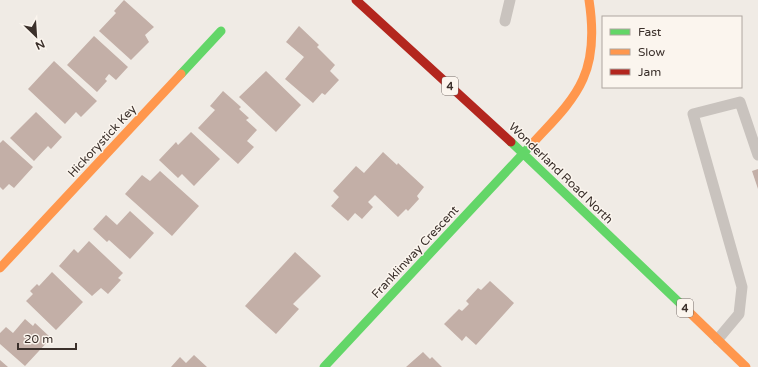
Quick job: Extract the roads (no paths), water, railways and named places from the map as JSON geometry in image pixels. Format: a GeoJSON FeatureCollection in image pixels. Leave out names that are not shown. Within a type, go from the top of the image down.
{"type":"FeatureCollection","features":[{"type":"Feature","properties":{"kind":"street","name":"Wonderland Road North"},"geometry":{"type":"LineString","coordinates":[[356,0],[523,153],[746,367]]}},
{"type":"Feature","properties":{"kind":"street","name":"Franklinway Crescent"},"geometry":{"type":"LineString","coordinates":[[324,367],[561,112],[572,98],[583,79],[589,57],[591,16],[588,0]]}},
{"type":"Feature","properties":{"kind":"street","name":"Hickorystick Key"},"geometry":{"type":"LineString","coordinates":[[0,268],[221,31]]}},
{"type":"Feature","properties":{"kind":"lane"},"geometry":{"type":"LineString","coordinates":[[505,21],[510,0]]}},
{"type":"Feature","properties":{"kind":"lane"},"geometry":{"type":"LineString","coordinates":[[718,340],[739,314],[742,287],[693,114],[740,102],[758,155]]}}]}
